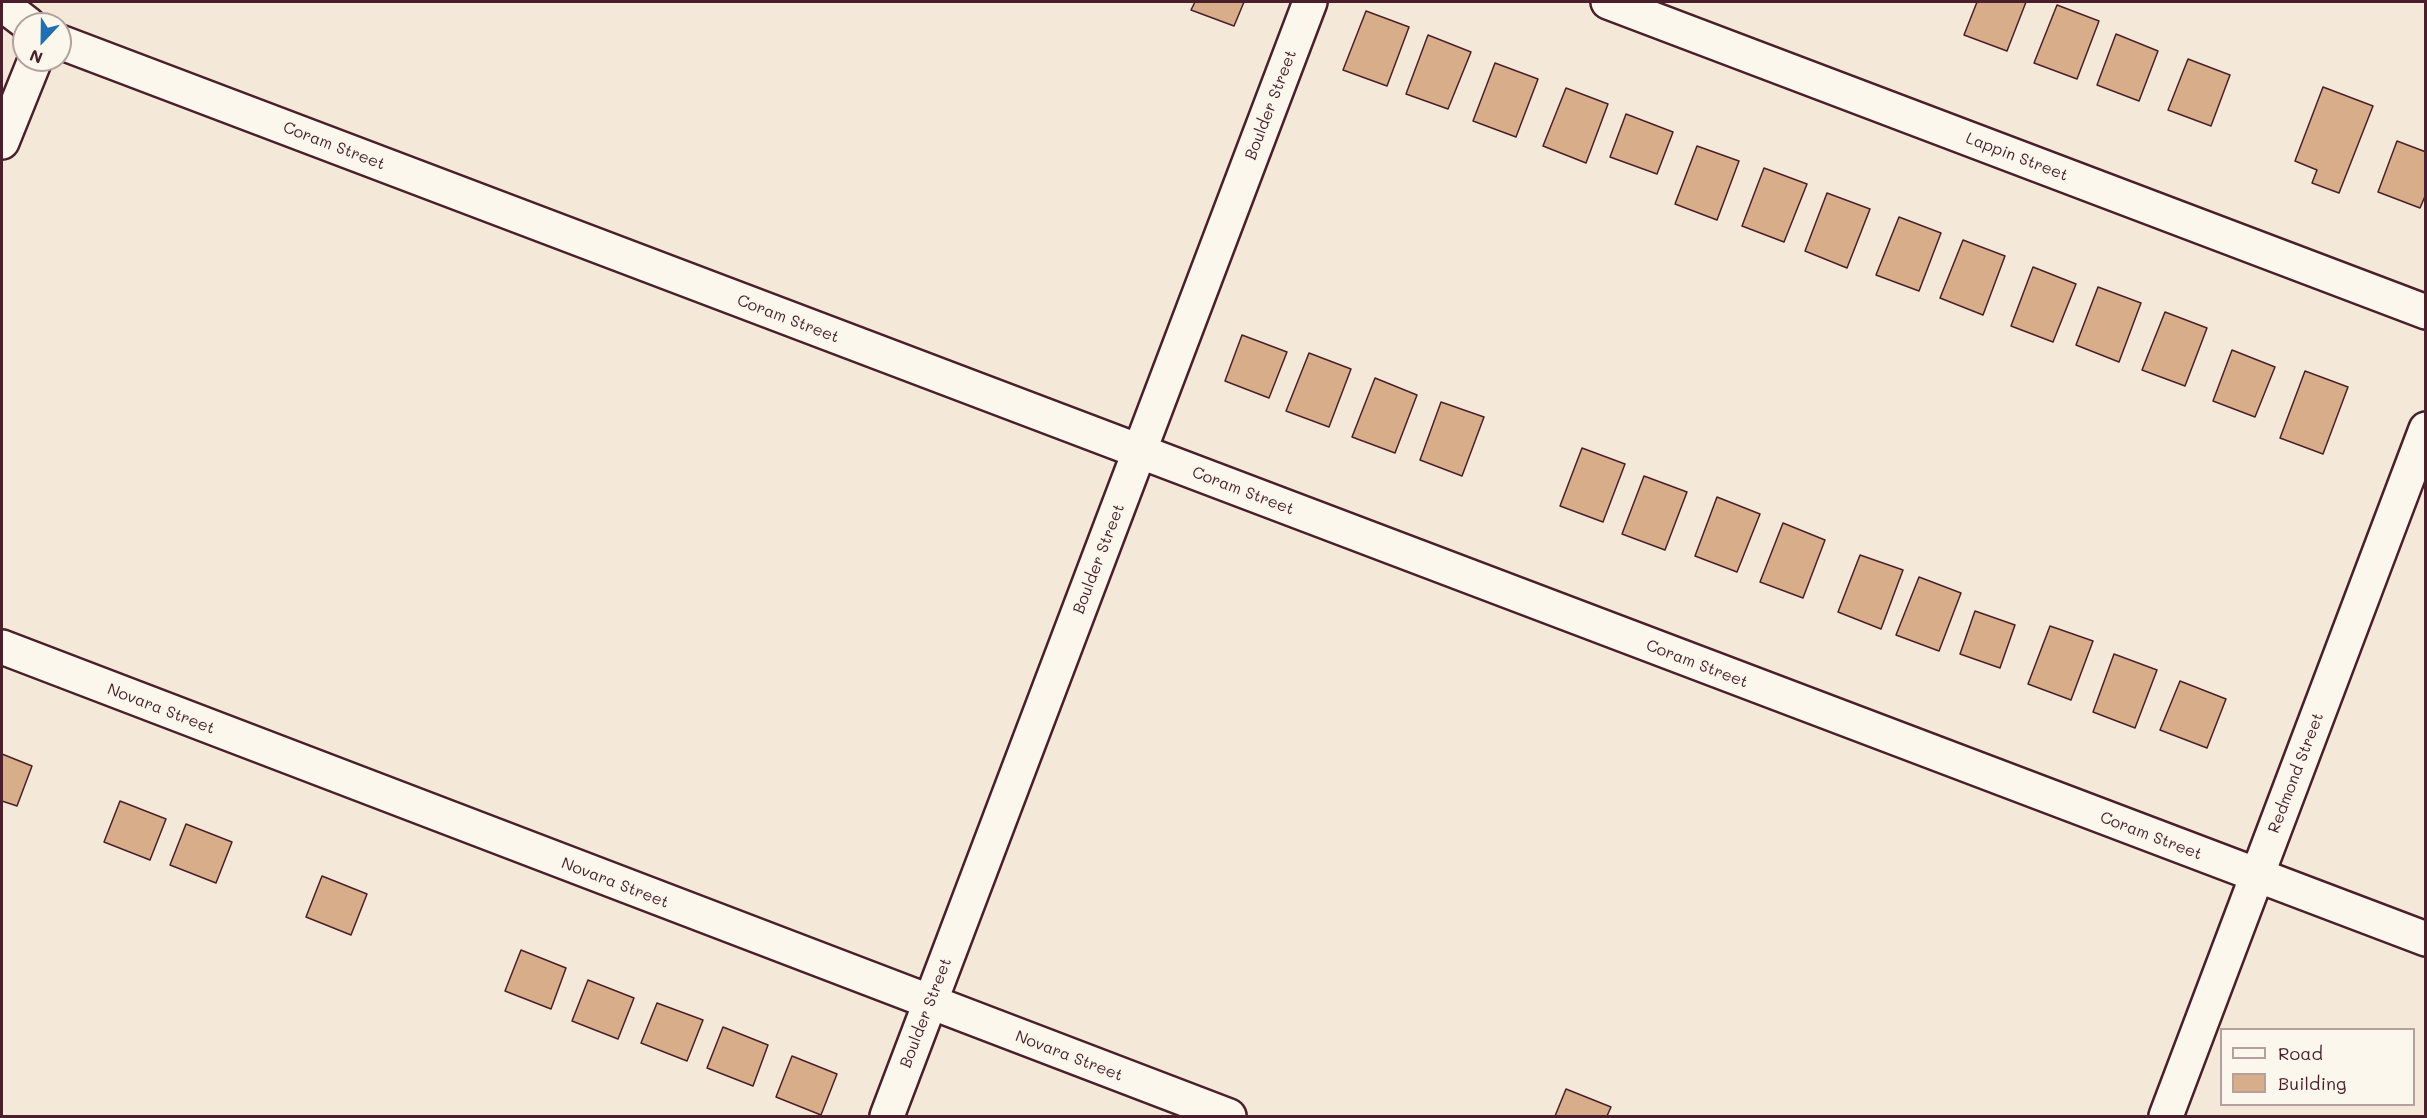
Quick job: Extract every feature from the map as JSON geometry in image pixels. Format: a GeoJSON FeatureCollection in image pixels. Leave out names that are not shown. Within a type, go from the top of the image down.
{"type":"FeatureCollection","features":[{"type":"Feature","properties":{"kind":"street","name":"Boulder Street"},"geometry":{"type":"LineString","coordinates":[[887,1116],[1310,2]]}},
{"type":"Feature","properties":{"kind":"street","name":"Lappin Street"},"geometry":{"type":"LineString","coordinates":[[1608,2],[2426,312]]}},
{"type":"Feature","properties":{"kind":"street","name":"Coram Street"},"geometry":{"type":"LineString","coordinates":[[72,47],[2426,939]]}},
{"type":"Feature","properties":{"kind":"street"},"geometry":{"type":"LineString","coordinates":[[2,142],[30,72]]}},
{"type":"Feature","properties":{"kind":"street","name":"Redmond Street"},"geometry":{"type":"LineString","coordinates":[[2166,1116],[2426,429]]}},
{"type":"Feature","properties":{"kind":"street","name":"Novara Street"},"geometry":{"type":"LineString","coordinates":[[2,647],[929,1004],[1229,1116]]}},
{"type":"Feature","properties":{"kind":"building"},"geometry":{"type":"Polygon","coordinates":[[[1195,2],[1244,2],[1234,26],[1191,10],[1195,2]]]}},
{"type":"Feature","properties":{"kind":"building"},"geometry":{"type":"Polygon","coordinates":[[[1977,2],[2026,2],[2007,51],[1964,35],[1977,2]]]}},
{"type":"Feature","properties":{"kind":"building"},"geometry":{"type":"Polygon","coordinates":[[[2057,5],[2099,21],[2077,79],[2034,63],[2057,5]]]}},
{"type":"Feature","properties":{"kind":"building"},"geometry":{"type":"Polygon","coordinates":[[[1366,11],[1409,27],[1387,86],[1343,70],[1366,11]]]}},
{"type":"Feature","properties":{"kind":"building"},"geometry":{"type":"Polygon","coordinates":[[[2116,34],[2158,51],[2139,101],[2097,85],[2116,34]]]}},
{"type":"Feature","properties":{"kind":"building"},"geometry":{"type":"Polygon","coordinates":[[[1428,35],[1471,52],[1448,109],[1406,94],[1428,35]]]}},
{"type":"Feature","properties":{"kind":"building"},"geometry":{"type":"Polygon","coordinates":[[[2188,59],[2230,75],[2211,126],[2168,110],[2188,59]]]}},
{"type":"Feature","properties":{"kind":"building"},"geometry":{"type":"Polygon","coordinates":[[[1495,63],[1538,79],[1516,137],[1473,121],[1495,63]]]}},
{"type":"Feature","properties":{"kind":"building"},"geometry":{"type":"Polygon","coordinates":[[[2323,87],[2373,106],[2339,193],[2312,183],[2317,170],[2295,161],[2323,87]]]}},
{"type":"Feature","properties":{"kind":"building"},"geometry":{"type":"Polygon","coordinates":[[[1566,88],[1608,104],[1586,163],[1543,146],[1566,88]]]}},
{"type":"Feature","properties":{"kind":"building"},"geometry":{"type":"Polygon","coordinates":[[[1626,114],[1673,132],[1657,174],[1610,157],[1626,114]]]}},
{"type":"Feature","properties":{"kind":"building"},"geometry":{"type":"Polygon","coordinates":[[[2397,141],[2426,152],[2426,194],[2420,208],[2378,192],[2397,141]]]}},
{"type":"Feature","properties":{"kind":"building"},"geometry":{"type":"Polygon","coordinates":[[[1697,146],[1739,161],[1717,220],[1675,204],[1697,146]]]}},
{"type":"Feature","properties":{"kind":"building"},"geometry":{"type":"Polygon","coordinates":[[[1764,168],[1807,184],[1784,242],[1742,226],[1764,168]]]}},
{"type":"Feature","properties":{"kind":"building"},"geometry":{"type":"Polygon","coordinates":[[[1827,193],[1870,209],[1847,268],[1805,251],[1827,193]]]}},
{"type":"Feature","properties":{"kind":"building"},"geometry":{"type":"Polygon","coordinates":[[[1899,217],[1941,233],[1919,291],[1876,275],[1899,217]]]}},
{"type":"Feature","properties":{"kind":"building"},"geometry":{"type":"Polygon","coordinates":[[[1963,240],[2005,256],[1983,315],[1940,298],[1963,240]]]}},
{"type":"Feature","properties":{"kind":"building"},"geometry":{"type":"Polygon","coordinates":[[[2033,267],[2076,284],[2053,342],[2011,326],[2033,267]]]}},
{"type":"Feature","properties":{"kind":"building"},"geometry":{"type":"Polygon","coordinates":[[[2098,287],[2141,303],[2119,362],[2076,345],[2098,287]]]}},
{"type":"Feature","properties":{"kind":"building"},"geometry":{"type":"Polygon","coordinates":[[[2165,312],[2207,328],[2185,386],[2142,370],[2165,312]]]}},
{"type":"Feature","properties":{"kind":"building"},"geometry":{"type":"Polygon","coordinates":[[[1242,335],[1287,352],[1269,398],[1225,381],[1242,335]]]}},
{"type":"Feature","properties":{"kind":"building"},"geometry":{"type":"Polygon","coordinates":[[[2232,350],[2275,367],[2255,417],[2213,401],[2232,350]]]}},
{"type":"Feature","properties":{"kind":"building"},"geometry":{"type":"Polygon","coordinates":[[[1309,353],[1351,369],[1329,427],[1286,411],[1309,353]]]}},
{"type":"Feature","properties":{"kind":"building"},"geometry":{"type":"Polygon","coordinates":[[[2305,371],[2348,387],[2323,454],[2280,438],[2305,371]]]}},
{"type":"Feature","properties":{"kind":"building"},"geometry":{"type":"Polygon","coordinates":[[[1375,378],[1417,395],[1395,453],[1352,437],[1375,378]]]}},
{"type":"Feature","properties":{"kind":"building"},"geometry":{"type":"Polygon","coordinates":[[[1441,402],[1484,417],[1462,476],[1420,460],[1441,402]]]}},
{"type":"Feature","properties":{"kind":"building"},"geometry":{"type":"Polygon","coordinates":[[[1582,448],[1625,464],[1603,522],[1560,506],[1582,448]]]}},
{"type":"Feature","properties":{"kind":"building"},"geometry":{"type":"Polygon","coordinates":[[[1644,476],[1687,492],[1665,550],[1622,534],[1644,476]]]}},
{"type":"Feature","properties":{"kind":"building"},"geometry":{"type":"Polygon","coordinates":[[[1717,497],[1760,514],[1737,572],[1695,556],[1717,497]]]}},
{"type":"Feature","properties":{"kind":"building"},"geometry":{"type":"Polygon","coordinates":[[[1783,523],[1825,540],[1803,598],[1760,582],[1783,523]]]}},
{"type":"Feature","properties":{"kind":"building"},"geometry":{"type":"Polygon","coordinates":[[[1860,555],[1903,570],[1881,629],[1838,612],[1860,555]]]}},
{"type":"Feature","properties":{"kind":"building"},"geometry":{"type":"Polygon","coordinates":[[[1919,577],[1961,593],[1939,651],[1896,635],[1919,577]]]}},
{"type":"Feature","properties":{"kind":"building"},"geometry":{"type":"Polygon","coordinates":[[[1975,611],[2015,625],[2000,668],[1960,654],[1975,611]]]}},
{"type":"Feature","properties":{"kind":"building"},"geometry":{"type":"Polygon","coordinates":[[[2050,626],[2093,641],[2071,700],[2028,684],[2050,626]]]}},
{"type":"Feature","properties":{"kind":"building"},"geometry":{"type":"Polygon","coordinates":[[[2114,654],[2157,670],[2135,728],[2093,712],[2114,654]]]}},
{"type":"Feature","properties":{"kind":"building"},"geometry":{"type":"Polygon","coordinates":[[[2180,681],[2226,699],[2207,748],[2160,730],[2180,681]]]}},
{"type":"Feature","properties":{"kind":"building"},"geometry":{"type":"Polygon","coordinates":[[[2,754],[32,766],[17,806],[2,801],[2,754]]]}},
{"type":"Feature","properties":{"kind":"building"},"geometry":{"type":"Polygon","coordinates":[[[120,801],[166,819],[150,860],[104,842],[120,801]]]}},
{"type":"Feature","properties":{"kind":"building"},"geometry":{"type":"Polygon","coordinates":[[[186,824],[232,842],[216,883],[170,865],[186,824]]]}},
{"type":"Feature","properties":{"kind":"building"},"geometry":{"type":"Polygon","coordinates":[[[322,876],[367,894],[351,935],[306,917],[322,876]]]}},
{"type":"Feature","properties":{"kind":"building"},"geometry":{"type":"Polygon","coordinates":[[[521,950],[566,968],[551,1009],[505,991],[521,950]]]}},
{"type":"Feature","properties":{"kind":"building"},"geometry":{"type":"Polygon","coordinates":[[[588,980],[634,998],[618,1039],[572,1021],[588,980]]]}},
{"type":"Feature","properties":{"kind":"building"},"geometry":{"type":"Polygon","coordinates":[[[657,1003],[703,1020],[687,1061],[641,1043],[657,1003]]]}},
{"type":"Feature","properties":{"kind":"building"},"geometry":{"type":"Polygon","coordinates":[[[723,1027],[768,1045],[753,1086],[707,1068],[723,1027]]]}},
{"type":"Feature","properties":{"kind":"building"},"geometry":{"type":"Polygon","coordinates":[[[792,1056],[837,1074],[821,1115],[776,1097],[792,1056]]]}},
{"type":"Feature","properties":{"kind":"building"},"geometry":{"type":"Polygon","coordinates":[[[1566,1089],[1611,1107],[1607,1116],[1555,1116],[1566,1089]]]}}]}
